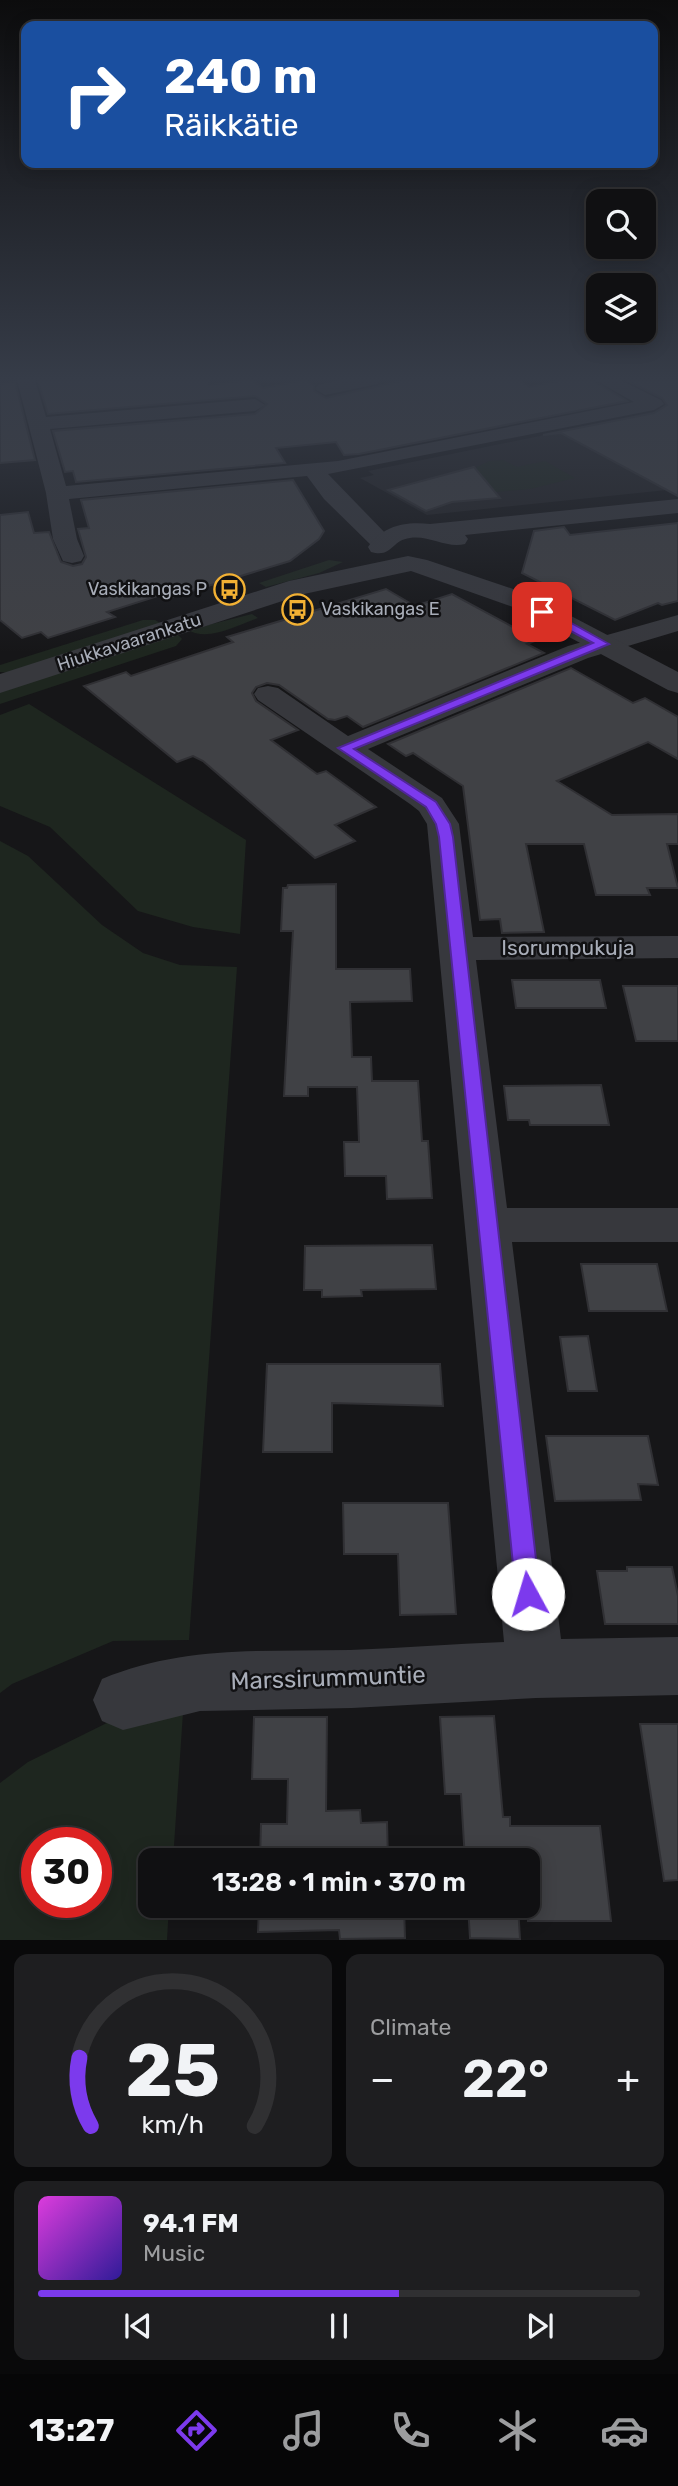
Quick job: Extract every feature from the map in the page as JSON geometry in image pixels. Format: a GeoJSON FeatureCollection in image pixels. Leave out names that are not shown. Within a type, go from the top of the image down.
{"type":"FeatureCollection","features":[{"type":"Feature","properties":{"kind":"street"},"geometry":{"type":"LineString","coordinates":[[51,471],[65,538],[72,556]]}},
{"type":"Feature","properties":{"kind":"street"},"geometry":{"type":"LineString","coordinates":[[57,494],[307,471]]}},
{"type":"Feature","properties":{"kind":"street"},"geometry":{"type":"LineString","coordinates":[[313,471],[390,558],[522,601],[678,684]]}},
{"type":"Feature","properties":{"kind":"street"},"geometry":{"type":"LineString","coordinates":[[332,494],[386,520],[457,540],[462,551],[522,601]]}},
{"type":"Feature","properties":{"kind":"street","name":"Hiukkavaarankatu"},"geometry":{"type":"LineString","coordinates":[[298,587],[381,545],[398,533],[678,506]]}},
{"type":"Feature","properties":{"kind":"street","name":"Hiukkavaarankatu"},"geometry":{"type":"LineString","coordinates":[[0,684],[298,587],[413,564],[449,561],[478,538],[514,523]]}},
{"type":"Feature","properties":{"kind":"street"},"geometry":{"type":"LineString","coordinates":[[345,748],[603,644],[678,623]]}},
{"type":"Feature","properties":{"kind":"street"},"geometry":{"type":"LineString","coordinates":[[268,694],[421,797],[438,814],[446,837],[536,1669]]}},
{"type":"Feature","properties":{"kind":"street","name":"Isorumpukuja"},"geometry":{"type":"LineString","coordinates":[[457,949],[678,947]]}},
{"type":"Feature","properties":{"kind":"street"},"geometry":{"type":"LineString","coordinates":[[488,1225],[678,1225]]}},
{"type":"Feature","properties":{"kind":"street","name":"Marssirummuntie"},"geometry":{"type":"LineString","coordinates":[[123,1700],[200,1682],[678,1666]]}},
{"type":"Feature","properties":{"kind":"shaded area"},"geometry":{"type":"Polygon","coordinates":[[[368,471],[631,471],[667,490],[427,515],[360,478],[374,475],[368,471]]]}},
{"type":"Feature","properties":{"kind":"shaded area"},"geometry":{"type":"Polygon","coordinates":[[[477,471],[562,471],[575,478],[530,489],[495,492],[477,471]]]}},
{"type":"Feature","properties":{"kind":"shaded area"},"geometry":{"type":"Polygon","coordinates":[[[329,560],[343,562],[319,573],[266,587],[259,583],[329,560]]]}},
{"type":"Feature","properties":{"kind":"shaded area"},"geometry":{"type":"Polygon","coordinates":[[[252,614],[258,618],[223,631],[205,634],[188,630],[252,614]]]}},
{"type":"Feature","properties":{"kind":"shaded area"},"geometry":{"type":"Polygon","coordinates":[[[143,620],[155,620],[162,624],[10,673],[0,672],[0,665],[143,620]]]}},
{"type":"Feature","properties":{"kind":"shaded area"},"geometry":{"type":"Polygon","coordinates":[[[176,633],[182,639],[176,646],[0,704],[0,690],[176,633]]]}},
{"type":"Feature","properties":{"kind":"shaded area"},"geometry":{"type":"Polygon","coordinates":[[[29,704],[246,840],[240,934],[193,927],[138,911],[50,827],[0,806],[0,715],[29,704]]]}},
{"type":"Feature","properties":{"kind":"shaded area"},"geometry":{"type":"Polygon","coordinates":[[[0,841],[28,856],[102,925],[143,953],[180,965],[237,967],[189,1640],[113,1641],[12,1684],[0,1693],[0,841]]]}},
{"type":"Feature","properties":{"kind":"shaded area"},"geometry":{"type":"Polygon","coordinates":[[[184,1698],[174,1848],[138,1848],[138,1918],[168,1918],[167,1940],[0,1940],[0,1783],[28,1762],[125,1714],[184,1698]]]}},
{"type":"Feature","properties":{"kind":"building"},"geometry":{"type":"Polygon","coordinates":[[[65,471],[202,471],[76,482],[73,471],[65,471]]]}},
{"type":"Feature","properties":{"kind":"building"},"geometry":{"type":"Polygon","coordinates":[[[461,471],[477,471],[500,498],[452,502],[426,511],[388,490],[461,471]]]}},
{"type":"Feature","properties":{"kind":"building"},"geometry":{"type":"Polygon","coordinates":[[[631,471],[678,471],[678,496],[631,471]]]}},
{"type":"Feature","properties":{"kind":"building"},"geometry":{"type":"Polygon","coordinates":[[[293,480],[324,531],[319,539],[290,561],[172,597],[167,593],[107,612],[115,617],[48,638],[41,632],[22,638],[0,620],[0,515],[28,512],[34,533],[49,532],[61,562],[73,566],[82,564],[86,557],[78,529],[89,528],[81,500],[293,480]]]}},
{"type":"Feature","properties":{"kind":"building"},"geometry":{"type":"Polygon","coordinates":[[[678,523],[678,601],[662,605],[658,603],[615,620],[522,573],[534,531],[564,527],[570,535],[678,523]]]}},
{"type":"Feature","properties":{"kind":"building"},"geometry":{"type":"Polygon","coordinates":[[[386,589],[415,606],[452,594],[537,640],[527,644],[544,653],[363,727],[347,716],[328,719],[279,685],[267,683],[256,687],[252,693],[256,701],[298,730],[271,740],[317,774],[326,771],[376,807],[335,825],[355,841],[315,858],[203,761],[193,756],[177,762],[84,686],[126,672],[131,676],[233,642],[227,637],[386,589]]]}},
{"type":"Feature","properties":{"kind":"building"},"geometry":{"type":"Polygon","coordinates":[[[571,668],[633,703],[645,698],[678,717],[678,759],[648,742],[557,781],[612,815],[678,814],[678,844],[667,844],[678,888],[647,888],[650,895],[596,895],[584,844],[526,844],[544,932],[502,933],[500,919],[480,920],[463,786],[413,753],[406,756],[388,744],[571,668]]]}},
{"type":"Feature","properties":{"kind":"building"},"geometry":{"type":"Polygon","coordinates":[[[336,884],[336,969],[410,969],[412,1001],[350,1002],[352,1057],[371,1057],[372,1081],[418,1081],[422,1141],[428,1141],[432,1198],[387,1199],[386,1176],[345,1176],[344,1142],[359,1142],[357,1087],[308,1087],[308,1096],[284,1096],[293,931],[281,931],[283,888],[288,885],[336,884]]]}},
{"type":"Feature","properties":{"kind":"building"},"geometry":{"type":"Polygon","coordinates":[[[512,980],[600,980],[606,1008],[516,1008],[512,980]]]}},
{"type":"Feature","properties":{"kind":"building"},"geometry":{"type":"Polygon","coordinates":[[[623,986],[678,986],[678,1041],[636,1041],[623,986]]]}},
{"type":"Feature","properties":{"kind":"building"},"geometry":{"type":"Polygon","coordinates":[[[601,1085],[609,1125],[530,1125],[529,1120],[508,1120],[504,1086],[601,1085]]]}},
{"type":"Feature","properties":{"kind":"building"},"geometry":{"type":"Polygon","coordinates":[[[432,1245],[436,1289],[361,1290],[362,1296],[322,1297],[322,1290],[304,1290],[305,1246],[432,1245]]]}},
{"type":"Feature","properties":{"kind":"building"},"geometry":{"type":"Polygon","coordinates":[[[581,1264],[657,1264],[667,1311],[589,1311],[581,1264]]]}},
{"type":"Feature","properties":{"kind":"building"},"geometry":{"type":"Polygon","coordinates":[[[588,1336],[597,1391],[568,1391],[560,1337],[588,1336]]]}},
{"type":"Feature","properties":{"kind":"building"},"geometry":{"type":"Polygon","coordinates":[[[267,1364],[440,1364],[443,1406],[332,1403],[332,1452],[263,1452],[267,1364]]]}},
{"type":"Feature","properties":{"kind":"building"},"geometry":{"type":"Polygon","coordinates":[[[546,1436],[648,1436],[658,1485],[638,1484],[641,1500],[555,1501],[546,1436]]]}},
{"type":"Feature","properties":{"kind":"building"},"geometry":{"type":"Polygon","coordinates":[[[343,1503],[448,1503],[456,1614],[400,1615],[398,1554],[344,1554],[343,1503]]]}},
{"type":"Feature","properties":{"kind":"building"},"geometry":{"type":"Polygon","coordinates":[[[627,1567],[672,1567],[678,1596],[678,1624],[605,1624],[597,1571],[627,1571],[627,1567]]]}},
{"type":"Feature","properties":{"kind":"building"},"geometry":{"type":"Polygon","coordinates":[[[494,1716],[503,1817],[510,1817],[510,1826],[600,1826],[611,1921],[528,1921],[528,1918],[540,1918],[540,1848],[464,1848],[461,1794],[445,1794],[440,1717],[494,1716]]]}},
{"type":"Feature","properties":{"kind":"building"},"geometry":{"type":"Polygon","coordinates":[[[254,1717],[327,1717],[326,1811],[360,1810],[361,1823],[387,1822],[388,1848],[260,1848],[261,1824],[287,1824],[288,1779],[252,1779],[254,1717]]]}},
{"type":"Feature","properties":{"kind":"building"},"geometry":{"type":"Polygon","coordinates":[[[640,1724],[678,1724],[678,1880],[664,1881],[640,1724]]]}},
{"type":"Feature","properties":{"kind":"building"},"geometry":{"type":"Polygon","coordinates":[[[259,1918],[404,1918],[405,1938],[340,1939],[339,1930],[258,1932],[259,1918]]]}},
{"type":"Feature","properties":{"kind":"building"},"geometry":{"type":"Polygon","coordinates":[[[469,1918],[519,1918],[520,1939],[470,1938],[469,1918]]]}},
{"type":"Feature","properties":{"kind":"place","name":"Vaskikangas P"},"geometry":{"type":"Point","coordinates":[230,589]}},
{"type":"Feature","properties":{"kind":"place","name":"Vaskikangas E"},"geometry":{"type":"Point","coordinates":[298,609]}},
{"type":"Feature","properties":{"kind":"route"},"geometry":{"type":"LineString","coordinates":[[528,1594],[446,837],[443,824],[431,805],[345,748],[603,644],[542,612]]}}]}
